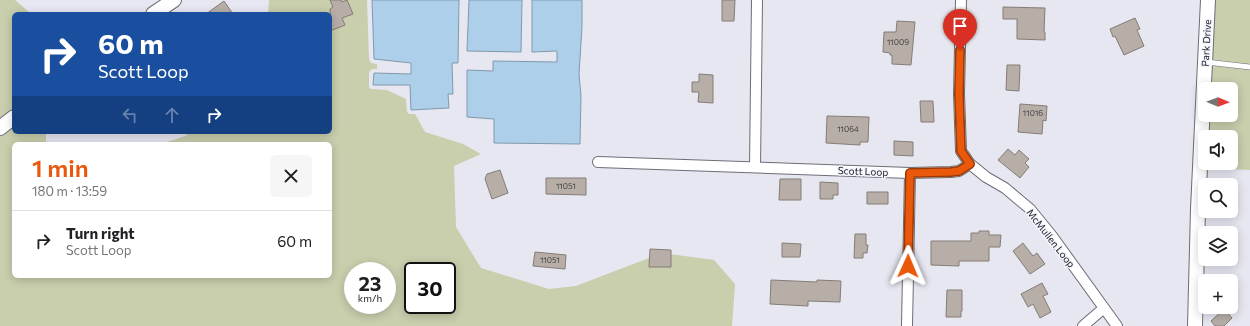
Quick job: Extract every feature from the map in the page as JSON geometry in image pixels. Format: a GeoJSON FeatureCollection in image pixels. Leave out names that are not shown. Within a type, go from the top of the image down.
{"type":"FeatureCollection","features":[{"type":"Feature","properties":{"kind":"street"},"geometry":{"type":"LineString","coordinates":[[156,12],[174,0]]}},
{"type":"Feature","properties":{"kind":"street"},"geometry":{"type":"LineString","coordinates":[[755,167],[757,0]]}},
{"type":"Feature","properties":{"kind":"street","name":"McMullen Loop"},"geometry":{"type":"LineString","coordinates":[[961,0],[959,94],[961,151],[970,164],[986,177],[1005,188],[1030,209],[1117,326]]}},
{"type":"Feature","properties":{"kind":"street","name":"Park Drive"},"geometry":{"type":"LineString","coordinates":[[1195,326],[1198,209],[1208,0]]}},
{"type":"Feature","properties":{"kind":"street"},"geometry":{"type":"LineString","coordinates":[[0,128],[12,119]]}},
{"type":"Feature","properties":{"kind":"street","name":"Scott Loop"},"geometry":{"type":"LineString","coordinates":[[598,162],[910,173],[959,171],[970,164]]}},
{"type":"Feature","properties":{"kind":"street"},"geometry":{"type":"LineString","coordinates":[[907,326],[910,173]]}},
{"type":"Feature","properties":{"kind":"street"},"geometry":{"type":"LineString","coordinates":[[1083,326],[1104,308]]}},
{"type":"Feature","properties":{"kind":"lane"},"geometry":{"type":"LineString","coordinates":[[1205,62],[1250,67]]}},
{"type":"Feature","properties":{"kind":"green space"},"geometry":{"type":"Polygon","coordinates":[[[0,0],[15,0],[29,12],[12,12],[12,112],[0,121],[0,0]]]}},
{"type":"Feature","properties":{"kind":"green space"},"geometry":{"type":"Polygon","coordinates":[[[269,0],[367,0],[369,59],[371,63],[377,64],[377,69],[372,69],[369,72],[369,88],[387,90],[406,99],[407,112],[409,114],[415,114],[425,132],[463,144],[481,154],[454,166],[456,227],[481,268],[549,289],[576,286],[662,253],[714,260],[735,284],[732,326],[0,326],[0,135],[12,126],[12,134],[46,134],[46,142],[12,142],[12,278],[332,278],[332,142],[167,142],[188,134],[332,134],[332,12],[268,12],[269,0]]]}},
{"type":"Feature","properties":{"kind":"green space"},"geometry":{"type":"Polygon","coordinates":[[[1214,0],[1250,0],[1250,170],[1238,169],[1238,130],[1207,130],[1208,122],[1238,122],[1238,82],[1209,82],[1214,0]]]}},
{"type":"Feature","properties":{"kind":"water"},"geometry":{"type":"Polygon","coordinates":[[[372,0],[459,0],[458,63],[452,63],[453,94],[448,94],[449,108],[411,110],[410,85],[373,85],[374,73],[411,74],[411,63],[374,59],[372,0]]]}},
{"type":"Feature","properties":{"kind":"water"},"geometry":{"type":"Polygon","coordinates":[[[469,0],[522,0],[521,52],[467,51],[469,0]]]}},
{"type":"Feature","properties":{"kind":"water"},"geometry":{"type":"Polygon","coordinates":[[[532,0],[582,0],[579,74],[581,96],[580,144],[494,143],[494,119],[467,117],[467,70],[493,71],[493,61],[557,62],[557,51],[532,52],[532,0]]]}},
{"type":"Feature","properties":{"kind":"building"},"geometry":{"type":"Polygon","coordinates":[[[330,0],[341,0],[342,2],[347,0],[353,14],[342,18],[345,25],[332,30],[332,12],[330,12],[330,9],[333,7],[330,0]]]}},
{"type":"Feature","properties":{"kind":"building"},"geometry":{"type":"Polygon","coordinates":[[[722,0],[735,0],[734,21],[722,21],[722,0]]]}},
{"type":"Feature","properties":{"kind":"building"},"geometry":{"type":"Polygon","coordinates":[[[224,1],[232,12],[209,12],[224,1]]]}},
{"type":"Feature","properties":{"kind":"building"},"geometry":{"type":"Polygon","coordinates":[[[1003,7],[1045,8],[1045,40],[1017,39],[1017,19],[1003,19],[1003,7]]]}},
{"type":"Feature","properties":{"kind":"building"},"geometry":{"type":"Polygon","coordinates":[[[1135,18],[1140,29],[1137,30],[1144,46],[1124,55],[1110,29],[1135,18]]]}},
{"type":"Feature","properties":{"kind":"building"},"geometry":{"type":"Polygon","coordinates":[[[897,21],[915,22],[911,65],[892,64],[892,55],[890,55],[890,53],[883,52],[884,32],[896,32],[897,21]]]}},
{"type":"Feature","properties":{"kind":"building"},"geometry":{"type":"Polygon","coordinates":[[[1007,65],[1020,65],[1019,91],[1006,90],[1007,65]]]}},
{"type":"Feature","properties":{"kind":"building"},"geometry":{"type":"Polygon","coordinates":[[[699,74],[713,75],[713,103],[698,102],[699,92],[692,92],[692,82],[699,82],[699,74]]]}},
{"type":"Feature","properties":{"kind":"building"},"geometry":{"type":"Polygon","coordinates":[[[920,101],[933,101],[934,122],[921,122],[920,101]]]}},
{"type":"Feature","properties":{"kind":"building"},"geometry":{"type":"Polygon","coordinates":[[[1020,104],[1047,106],[1046,121],[1043,120],[1042,134],[1018,132],[1020,104]]]}},
{"type":"Feature","properties":{"kind":"building"},"geometry":{"type":"Polygon","coordinates":[[[827,116],[869,117],[868,142],[860,142],[860,145],[826,143],[827,116]]]}},
{"type":"Feature","properties":{"kind":"building"},"geometry":{"type":"Polygon","coordinates":[[[894,141],[913,142],[913,156],[894,155],[894,141]]]}},
{"type":"Feature","properties":{"kind":"building"},"geometry":{"type":"Polygon","coordinates":[[[1008,149],[1015,155],[1019,150],[1029,159],[1025,163],[1029,167],[1020,178],[998,160],[1008,149]]]}},
{"type":"Feature","properties":{"kind":"building"},"geometry":{"type":"Polygon","coordinates":[[[500,170],[508,193],[492,199],[485,179],[487,174],[500,170]]]}},
{"type":"Feature","properties":{"kind":"building"},"geometry":{"type":"Polygon","coordinates":[[[546,178],[586,178],[586,195],[546,194],[546,178]]]}},
{"type":"Feature","properties":{"kind":"building"},"geometry":{"type":"Polygon","coordinates":[[[780,179],[801,179],[801,200],[779,200],[780,179]]]}},
{"type":"Feature","properties":{"kind":"building"},"geometry":{"type":"Polygon","coordinates":[[[820,182],[838,183],[838,195],[833,195],[833,199],[820,199],[820,182]]]}},
{"type":"Feature","properties":{"kind":"building"},"geometry":{"type":"Polygon","coordinates":[[[867,192],[888,192],[888,204],[867,204],[867,192]]]}},
{"type":"Feature","properties":{"kind":"building"},"geometry":{"type":"Polygon","coordinates":[[[979,231],[989,231],[989,235],[1001,235],[1000,247],[989,247],[989,261],[959,261],[959,266],[931,265],[931,241],[971,241],[971,233],[979,233],[979,231]]]}},
{"type":"Feature","properties":{"kind":"building"},"geometry":{"type":"Polygon","coordinates":[[[855,234],[866,234],[866,245],[868,245],[867,253],[863,253],[863,258],[854,258],[855,234]]]}},
{"type":"Feature","properties":{"kind":"building"},"geometry":{"type":"Polygon","coordinates":[[[782,243],[801,244],[800,257],[782,257],[782,243]]]}},
{"type":"Feature","properties":{"kind":"building"},"geometry":{"type":"Polygon","coordinates":[[[1023,243],[1033,256],[1037,253],[1045,264],[1030,274],[1013,251],[1023,243]]]}},
{"type":"Feature","properties":{"kind":"building"},"geometry":{"type":"Polygon","coordinates":[[[650,249],[671,250],[671,267],[649,267],[650,249]]]}},
{"type":"Feature","properties":{"kind":"building"},"geometry":{"type":"Polygon","coordinates":[[[535,252],[566,255],[565,269],[533,266],[535,252]]]}},
{"type":"Feature","properties":{"kind":"building"},"geometry":{"type":"Polygon","coordinates":[[[771,280],[817,282],[817,280],[841,281],[840,302],[808,301],[808,306],[770,304],[771,280]]]}},
{"type":"Feature","properties":{"kind":"building"},"geometry":{"type":"Polygon","coordinates":[[[1042,283],[1048,294],[1043,296],[1051,312],[1040,318],[1033,304],[1028,307],[1021,294],[1042,283]]]}},
{"type":"Feature","properties":{"kind":"building"},"geometry":{"type":"Polygon","coordinates":[[[947,290],[962,290],[961,317],[946,317],[947,290]]]}},
{"type":"Feature","properties":{"kind":"building"},"geometry":{"type":"Polygon","coordinates":[[[1219,314],[1228,314],[1232,318],[1224,326],[1215,326],[1211,321],[1219,314]]]}},
{"type":"Feature","properties":{"kind":"route"},"geometry":{"type":"LineString","coordinates":[[908,266],[910,173],[959,171],[970,164],[961,151],[959,94],[960,50]]}}]}
